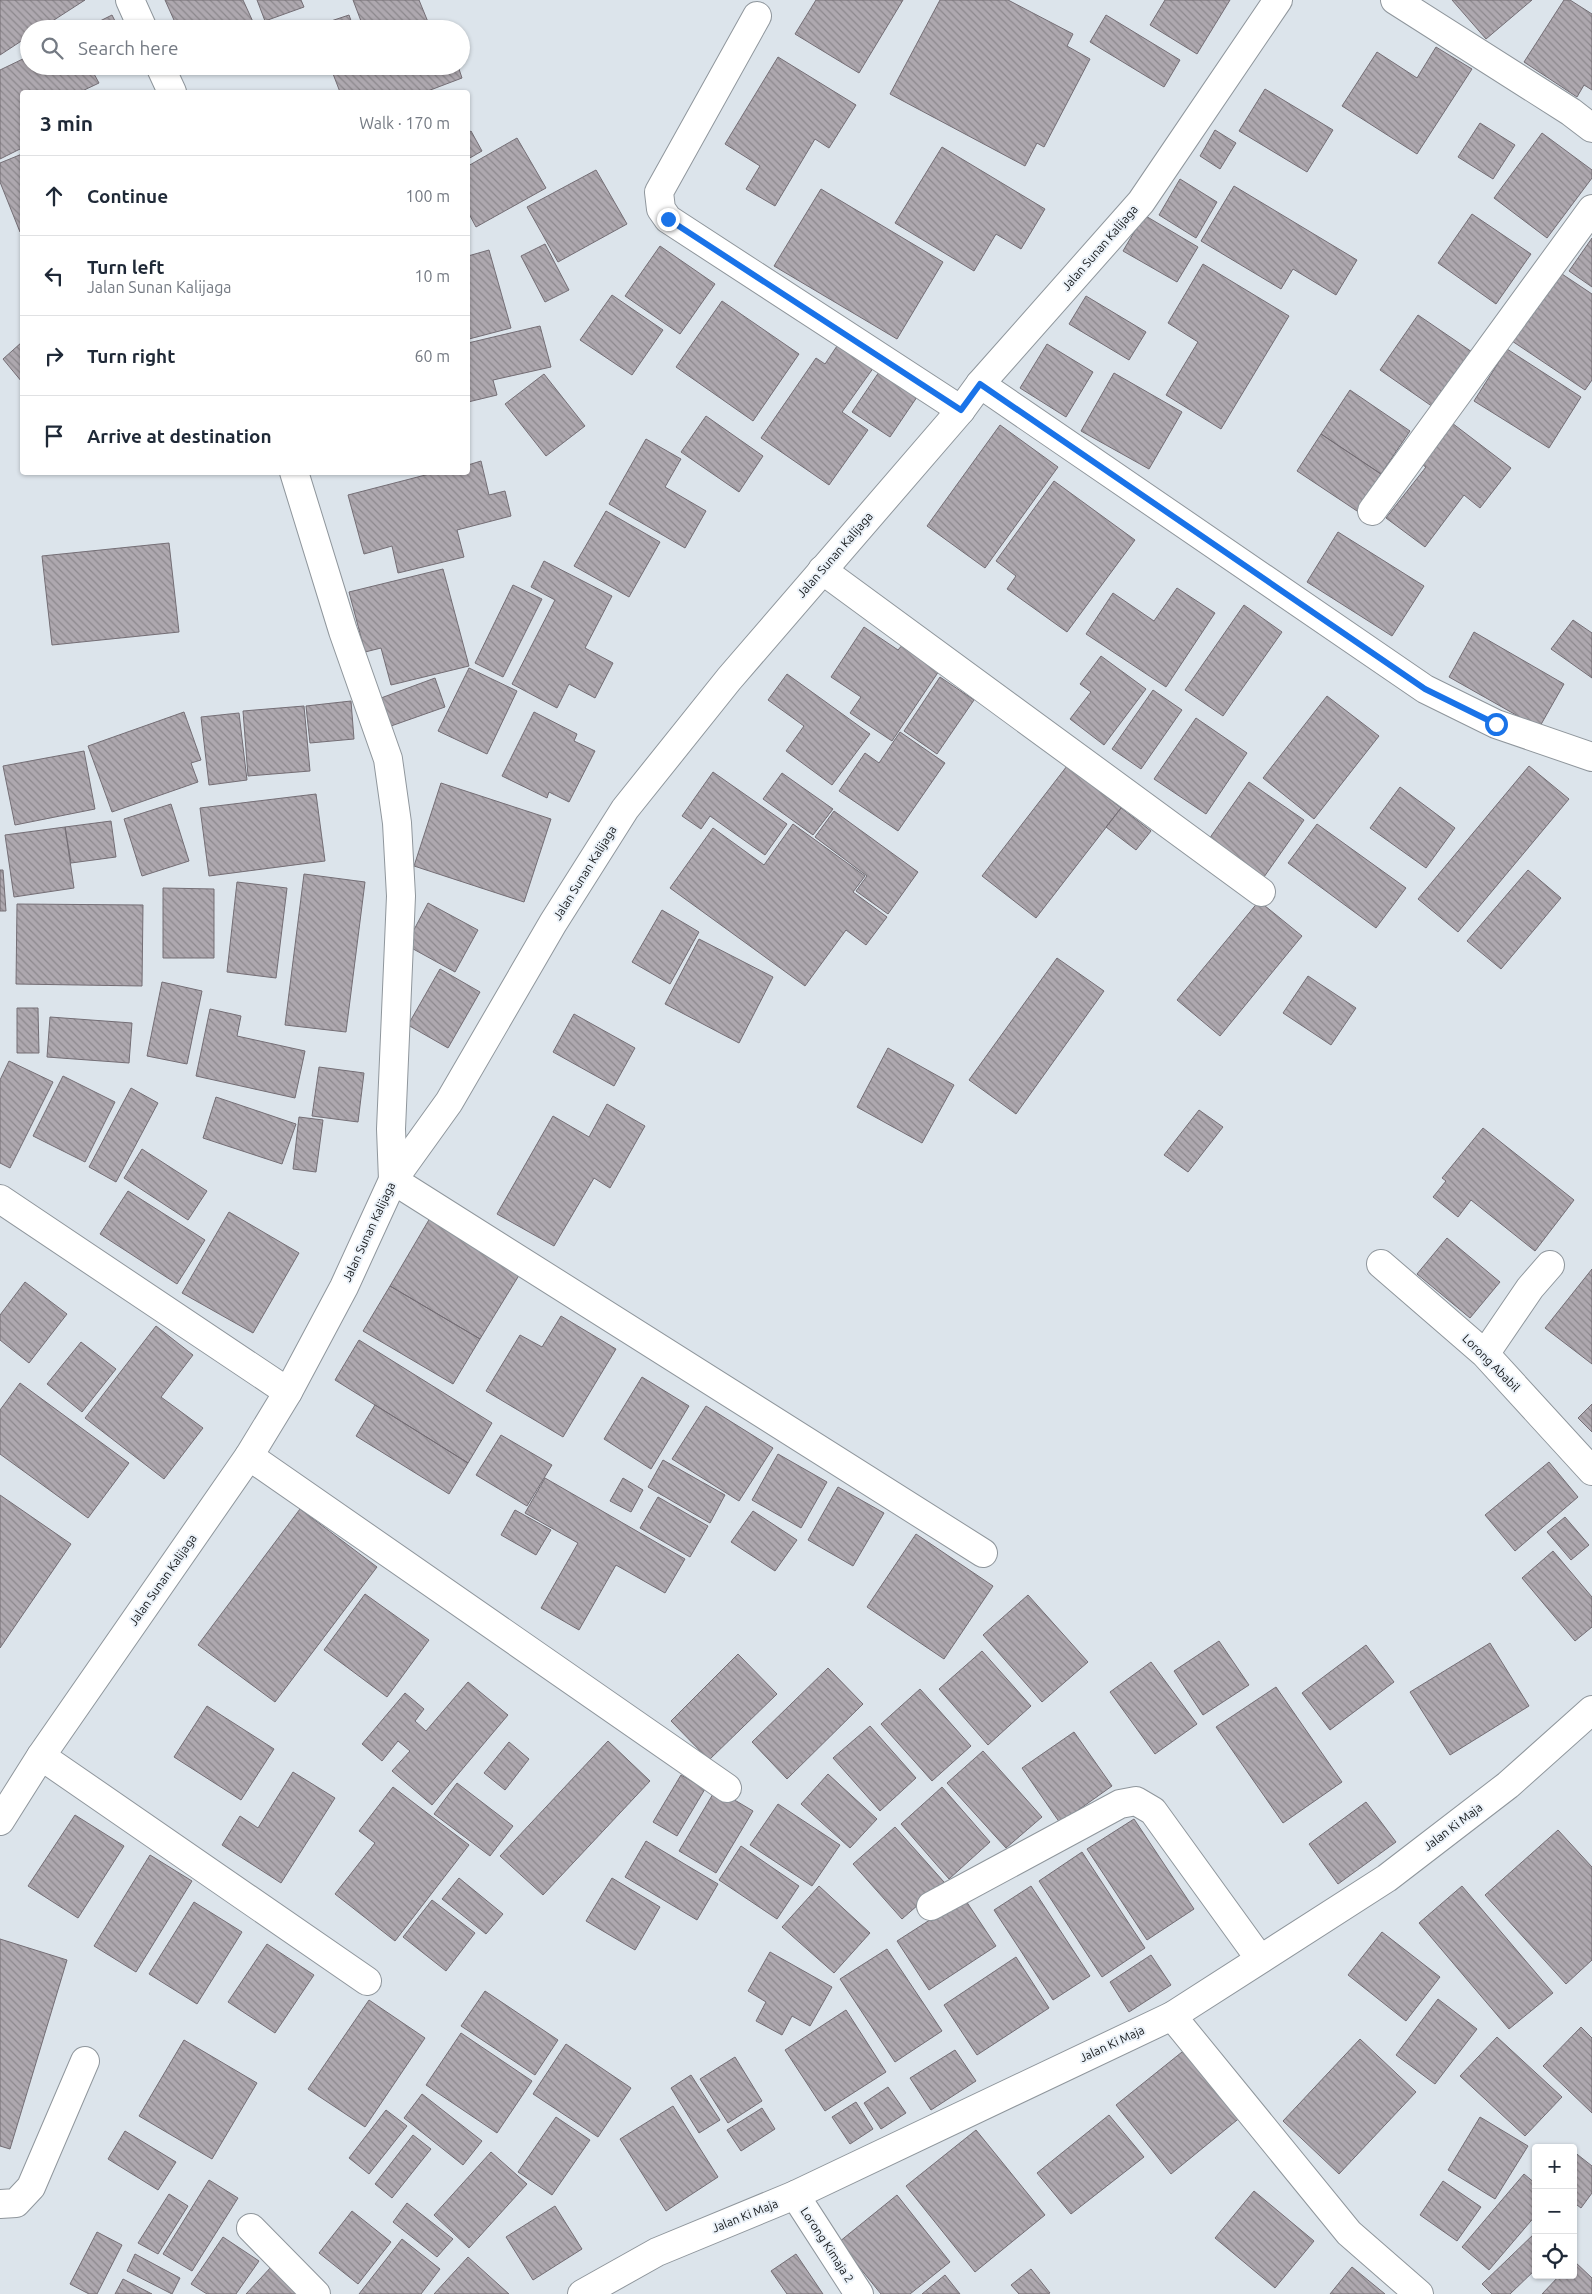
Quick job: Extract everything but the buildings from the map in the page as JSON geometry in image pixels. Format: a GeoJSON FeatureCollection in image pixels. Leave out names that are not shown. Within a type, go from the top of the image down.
{"type":"FeatureCollection","features":[{"type":"Feature","properties":{"kind":"street"},"geometry":{"type":"LineString","coordinates":[[130,0],[139,20]]}},
{"type":"Feature","properties":{"kind":"street","name":"Jalan Sunan Kalijaga"},"geometry":{"type":"LineString","coordinates":[[0,1821],[41,1756],[249,1456],[288,1392],[344,1287],[392,1180],[449,1102],[553,923],[625,809],[729,679],[961,410],[980,384],[1141,202],[1278,0]]}},
{"type":"Feature","properties":{"kind":"street"},"geometry":{"type":"LineString","coordinates":[[1395,0],[1571,112],[1592,128]]}},
{"type":"Feature","properties":{"kind":"street"},"geometry":{"type":"LineString","coordinates":[[757,16],[659,192],[661,209],[668,219],[961,410]]}},
{"type":"Feature","properties":{"kind":"street"},"geometry":{"type":"LineString","coordinates":[[164,75],[171,90]]}},
{"type":"Feature","properties":{"kind":"street"},"geometry":{"type":"LineString","coordinates":[[1372,512],[1592,209]]}},
{"type":"Feature","properties":{"kind":"street"},"geometry":{"type":"LineString","coordinates":[[980,384],[1425,689],[1496,724],[1590,753]]}},
{"type":"Feature","properties":{"kind":"street"},"geometry":{"type":"LineString","coordinates":[[295,475],[343,631],[388,759],[397,823],[401,896],[391,1129],[392,1180],[983,1553]]}},
{"type":"Feature","properties":{"kind":"street"},"geometry":{"type":"LineString","coordinates":[[822,570],[1261,892]]}},
{"type":"Feature","properties":{"kind":"street"},"geometry":{"type":"LineString","coordinates":[[0,1199],[288,1392]]}},
{"type":"Feature","properties":{"kind":"street","name":"Lorong Ababil"},"geometry":{"type":"LineString","coordinates":[[1381,1264],[1486,1354],[1592,1471]]}},
{"type":"Feature","properties":{"kind":"street"},"geometry":{"type":"LineString","coordinates":[[1486,1354],[1530,1288],[1550,1265]]}},
{"type":"Feature","properties":{"kind":"street"},"geometry":{"type":"LineString","coordinates":[[249,1456],[727,1788]]}},
{"type":"Feature","properties":{"kind":"street","name":"Jalan Ki Maja"},"geometry":{"type":"LineString","coordinates":[[582,2294],[657,2252],[795,2196],[1172,2016],[1387,1878],[1508,1785],[1592,1710]]}},
{"type":"Feature","properties":{"kind":"street"},"geometry":{"type":"LineString","coordinates":[[41,1756],[367,1981]]}},
{"type":"Feature","properties":{"kind":"street"},"geometry":{"type":"LineString","coordinates":[[932,1906],[1120,1804],[1136,1801],[1153,1811],[1260,1959]]}},
{"type":"Feature","properties":{"kind":"street"},"geometry":{"type":"LineString","coordinates":[[1172,2016],[1349,2233],[1420,2294]]}},
{"type":"Feature","properties":{"kind":"street"},"geometry":{"type":"LineString","coordinates":[[0,2204],[16,2203],[31,2187],[85,2061]]}},
{"type":"Feature","properties":{"kind":"street","name":"Lorong Kimaja 2"},"geometry":{"type":"LineString","coordinates":[[795,2196],[859,2294]]}},
{"type":"Feature","properties":{"kind":"street"},"geometry":{"type":"LineString","coordinates":[[251,2228],[316,2294]]}},
{"type":"Feature","properties":{"kind":"route"},"geometry":{"type":"LineString","coordinates":[[668,219],[961,410],[980,384],[1425,689],[1496,724]]}}]}
